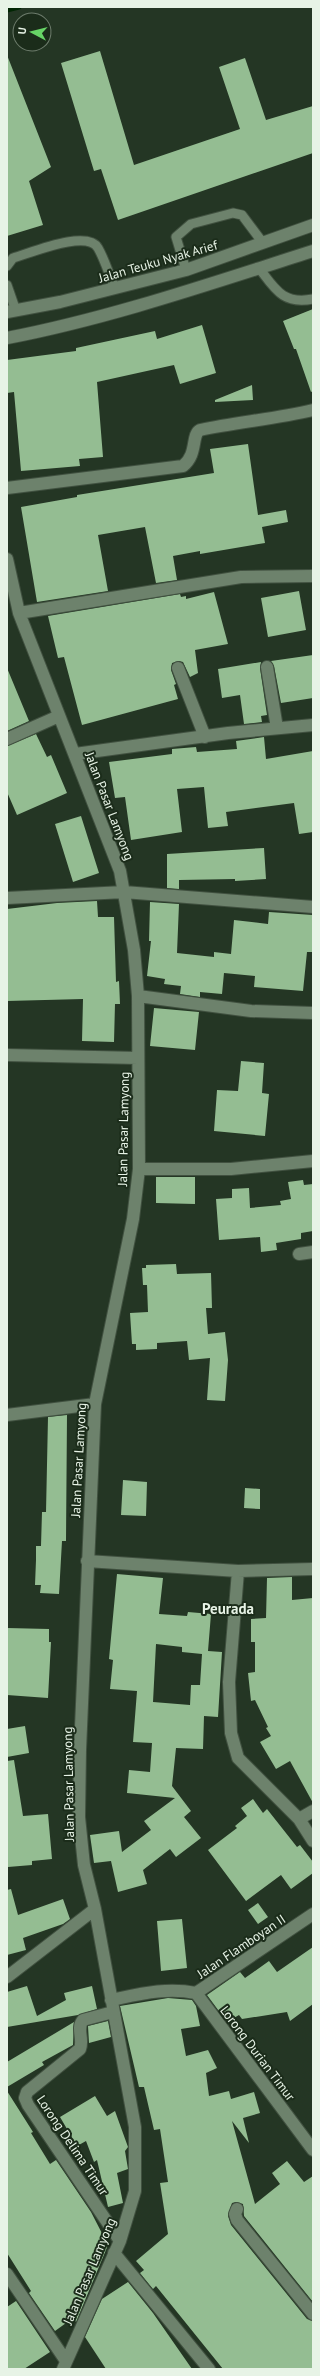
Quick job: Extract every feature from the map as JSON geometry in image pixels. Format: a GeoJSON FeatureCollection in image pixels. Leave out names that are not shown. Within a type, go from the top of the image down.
{"type":"FeatureCollection","features":[{"type":"Feature","properties":{"kind":"street","name":"Jalan Teuku Nyak Arief"},"geometry":{"type":"LineString","coordinates":[[11,311],[115,288],[186,270],[313,225]]}},
{"type":"Feature","properties":{"kind":"street"},"geometry":{"type":"LineString","coordinates":[[7,338],[63,327],[313,251]]}},
{"type":"Feature","properties":{"kind":"street"},"geometry":{"type":"LineString","coordinates":[[7,488],[183,466],[192,458],[196,435],[200,430],[239,421],[279,418],[313,410]]}},
{"type":"Feature","properties":{"kind":"street","name":"Jalan Pasar Lamyong"},"geometry":{"type":"LineString","coordinates":[[7,559],[19,613],[113,853],[124,892],[138,996],[139,1169],[133,1219],[95,1404],[87,1561],[80,1817],[84,1865],[95,1909],[135,2127],[135,2191],[120,2241],[65,2365]]}},
{"type":"Feature","properties":{"kind":"street"},"geometry":{"type":"LineString","coordinates":[[19,613],[242,577],[313,576]]}},
{"type":"Feature","properties":{"kind":"street"},"geometry":{"type":"LineString","coordinates":[[267,667],[277,728]]}},
{"type":"Feature","properties":{"kind":"street"},"geometry":{"type":"LineString","coordinates":[[178,668],[205,737]]}},
{"type":"Feature","properties":{"kind":"street"},"geometry":{"type":"LineString","coordinates":[[7,739],[59,716]]}},
{"type":"Feature","properties":{"kind":"street"},"geometry":{"type":"LineString","coordinates":[[75,754],[95,749],[313,725]]}},
{"type":"Feature","properties":{"kind":"street"},"geometry":{"type":"LineString","coordinates":[[7,898],[124,892],[313,907]]}},
{"type":"Feature","properties":{"kind":"street"},"geometry":{"type":"LineString","coordinates":[[138,996],[251,1010],[313,1013]]}},
{"type":"Feature","properties":{"kind":"street"},"geometry":{"type":"LineString","coordinates":[[7,1055],[138,1058]]}},
{"type":"Feature","properties":{"kind":"street"},"geometry":{"type":"LineString","coordinates":[[139,1169],[231,1169],[313,1160]]}},
{"type":"Feature","properties":{"kind":"street"},"geometry":{"type":"LineString","coordinates":[[299,1254],[313,1252]]}},
{"type":"Feature","properties":{"kind":"street"},"geometry":{"type":"LineString","coordinates":[[7,1414],[95,1404]]}},
{"type":"Feature","properties":{"kind":"street"},"geometry":{"type":"LineString","coordinates":[[87,1561],[238,1571],[313,1569]]}},
{"type":"Feature","properties":{"kind":"street"},"geometry":{"type":"LineString","coordinates":[[238,1571],[229,1682],[232,1733],[238,1758],[299,1819],[313,1841]]}},
{"type":"Feature","properties":{"kind":"street"},"geometry":{"type":"LineString","coordinates":[[299,1819],[313,1811]]}},
{"type":"Feature","properties":{"kind":"street"},"geometry":{"type":"LineString","coordinates":[[7,1977],[95,1909]]}},
{"type":"Feature","properties":{"kind":"street","name":"Jalan Flamboyan II"},"geometry":{"type":"LineString","coordinates":[[112,2006],[162,1990],[178,1989],[196,1993],[313,1914]]}},
{"type":"Feature","properties":{"kind":"street","name":"Lorong Durian Timur"},"geometry":{"type":"LineString","coordinates":[[196,1993],[313,2150]]}},
{"type":"Feature","properties":{"kind":"street","name":"Lorong Delima Timur"},"geometry":{"type":"LineString","coordinates":[[112,2006],[83,2020],[80,2028],[82,2044],[80,2049],[27,2092],[25,2098],[28,2106],[120,2241]]}},
{"type":"Feature","properties":{"kind":"street"},"geometry":{"type":"LineString","coordinates":[[237,2209],[235,2214],[237,2220],[313,2314]]}},
{"type":"Feature","properties":{"kind":"street"},"geometry":{"type":"LineString","coordinates":[[114,2253],[209,2369]]}},
{"type":"Feature","properties":{"kind":"street"},"geometry":{"type":"LineString","coordinates":[[7,2274],[65,2365]]}},
{"type":"Feature","properties":{"kind":"lane"},"geometry":{"type":"LineString","coordinates":[[186,270],[176,238],[191,224],[233,212],[242,215],[263,243]]}},
{"type":"Feature","properties":{"kind":"lane"},"geometry":{"type":"LineString","coordinates":[[7,266],[13,258],[74,240],[87,240],[98,246],[115,288]]}},
{"type":"Feature","properties":{"kind":"lane"},"geometry":{"type":"LineString","coordinates":[[259,268],[277,292],[289,300],[313,299]]}},
{"type":"Feature","properties":{"kind":"lane"},"geometry":{"type":"LineString","coordinates":[[7,284],[11,311]]}},
{"type":"Feature","properties":{"kind":"building"},"geometry":{"type":"Polygon","coordinates":[[[100,51],[134,165],[240,129],[219,67],[245,58],[266,120],[313,106],[313,153],[118,220],[101,169],[94,171],[61,63],[100,51]]]}},
{"type":"Feature","properties":{"kind":"building"},"geometry":{"type":"Polygon","coordinates":[[[7,55],[51,167],[29,181],[43,225],[7,236],[7,55]]]}},
{"type":"Feature","properties":{"kind":"building"},"geometry":{"type":"Polygon","coordinates":[[[313,309],[313,391],[311,392],[296,349],[294,349],[283,321],[313,309]]]}},
{"type":"Feature","properties":{"kind":"building"},"geometry":{"type":"Polygon","coordinates":[[[202,325],[216,373],[180,384],[174,365],[97,382],[103,457],[79,459],[80,466],[21,471],[14,392],[7,393],[7,360],[76,351],[76,348],[155,331],[157,339],[202,325]]]}},
{"type":"Feature","properties":{"kind":"building"},"geometry":{"type":"Polygon","coordinates":[[[252,385],[253,400],[215,402],[215,400],[252,385]]]}},
{"type":"Feature","properties":{"kind":"building"},"geometry":{"type":"Polygon","coordinates":[[[248,444],[258,515],[286,510],[288,522],[262,527],[265,543],[200,554],[200,551],[173,556],[177,580],[156,583],[145,527],[98,535],[108,591],[37,602],[21,507],[77,497],[77,495],[214,473],[210,449],[248,444]]]}},
{"type":"Feature","properties":{"kind":"building"},"geometry":{"type":"Polygon","coordinates":[[[299,591],[306,630],[268,637],[261,598],[299,591]]]}},
{"type":"Feature","properties":{"kind":"building"},"geometry":{"type":"Polygon","coordinates":[[[214,592],[228,644],[195,650],[198,673],[190,677],[183,662],[179,661],[172,663],[171,670],[176,684],[174,685],[178,699],[82,725],[64,657],[58,658],[48,616],[180,594],[181,597],[186,596],[186,599],[214,592]]]}},
{"type":"Feature","properties":{"kind":"building"},"geometry":{"type":"Polygon","coordinates":[[[313,655],[313,698],[281,703],[274,666],[271,661],[313,655]]]}},
{"type":"Feature","properties":{"kind":"building"},"geometry":{"type":"Polygon","coordinates":[[[261,662],[260,668],[267,715],[261,716],[262,722],[244,724],[240,695],[222,698],[218,669],[261,662]]]}},
{"type":"Feature","properties":{"kind":"building"},"geometry":{"type":"Polygon","coordinates":[[[7,668],[29,721],[7,731],[7,668]]]}},
{"type":"Feature","properties":{"kind":"building"},"geometry":{"type":"Polygon","coordinates":[[[36,734],[47,757],[51,755],[67,793],[17,815],[7,792],[7,746],[36,734]]]}},
{"type":"Feature","properties":{"kind":"building"},"geometry":{"type":"Polygon","coordinates":[[[264,737],[266,759],[313,751],[313,832],[299,834],[294,803],[226,812],[228,826],[208,828],[204,787],[177,789],[182,832],[131,840],[125,797],[115,798],[109,762],[172,754],[172,749],[196,747],[197,752],[237,749],[236,741],[264,737]]]}},
{"type":"Feature","properties":{"kind":"building"},"geometry":{"type":"Polygon","coordinates":[[[81,816],[99,873],[73,882],[55,824],[81,816]]]}},
{"type":"Feature","properties":{"kind":"building"},"geometry":{"type":"Polygon","coordinates":[[[264,848],[266,879],[235,881],[235,879],[179,880],[179,889],[167,888],[167,854],[264,848]]]}},
{"type":"Feature","properties":{"kind":"building"},"geometry":{"type":"Polygon","coordinates":[[[97,901],[98,917],[114,917],[116,982],[119,981],[120,1004],[115,1004],[114,1042],[82,1041],[83,999],[7,1001],[7,909],[57,903],[97,901]]]}},
{"type":"Feature","properties":{"kind":"building"},"geometry":{"type":"Polygon","coordinates":[[[150,902],[179,904],[177,953],[214,957],[214,952],[231,954],[234,920],[268,924],[269,912],[313,915],[313,952],[307,952],[303,991],[254,987],[255,976],[224,973],[222,994],[200,992],[200,997],[180,994],[181,986],[164,984],[165,979],[147,976],[151,941],[149,941],[150,902]]]}},
{"type":"Feature","properties":{"kind":"building"},"geometry":{"type":"Polygon","coordinates":[[[154,1008],[199,1012],[195,1050],[150,1046],[154,1008]]]}},
{"type":"Feature","properties":{"kind":"building"},"geometry":{"type":"Polygon","coordinates":[[[241,1061],[264,1063],[262,1093],[269,1094],[265,1136],[214,1131],[217,1090],[238,1091],[241,1061]]]}},
{"type":"Feature","properties":{"kind":"building"},"geometry":{"type":"Polygon","coordinates":[[[156,1177],[195,1177],[195,1204],[156,1203],[156,1177]]]}},
{"type":"Feature","properties":{"kind":"building"},"geometry":{"type":"Polygon","coordinates":[[[303,1180],[304,1185],[313,1184],[313,1231],[301,1233],[301,1239],[276,1243],[277,1250],[261,1252],[260,1237],[219,1240],[216,1199],[232,1198],[232,1189],[249,1188],[250,1208],[281,1205],[280,1201],[291,1199],[288,1182],[303,1180]]]}},
{"type":"Feature","properties":{"kind":"building"},"geometry":{"type":"Polygon","coordinates":[[[176,1264],[177,1274],[211,1273],[212,1308],[206,1308],[208,1334],[225,1332],[228,1360],[225,1401],[207,1400],[210,1358],[189,1360],[187,1341],[157,1343],[157,1349],[136,1350],[136,1344],[132,1344],[130,1313],[148,1312],[147,1285],[143,1285],[142,1268],[146,1268],[146,1265],[176,1264]]]}},
{"type":"Feature","properties":{"kind":"building"},"geometry":{"type":"Polygon","coordinates":[[[67,1415],[66,1541],[62,1541],[59,1594],[40,1593],[41,1585],[35,1585],[36,1546],[41,1546],[42,1512],[46,1512],[48,1417],[67,1415]]]}},
{"type":"Feature","properties":{"kind":"building"},"geometry":{"type":"Polygon","coordinates":[[[123,1480],[147,1482],[146,1516],[121,1515],[123,1480]]]}},
{"type":"Feature","properties":{"kind":"building"},"geometry":{"type":"Polygon","coordinates":[[[245,1488],[260,1489],[260,1509],[244,1508],[245,1488]]]}},
{"type":"Feature","properties":{"kind":"building"},"geometry":{"type":"Polygon","coordinates":[[[117,1574],[163,1578],[159,1614],[187,1616],[188,1612],[211,1614],[208,1651],[222,1652],[218,1717],[204,1716],[203,1749],[176,1748],[172,1786],[191,1811],[184,1817],[201,1838],[176,1857],[170,1849],[143,1870],[147,1884],[118,1892],[111,1861],[94,1863],[90,1835],[119,1831],[122,1852],[151,1830],[144,1821],[175,1798],[127,1793],[129,1770],[150,1772],[152,1743],[133,1742],[137,1691],[110,1689],[113,1660],[109,1659],[117,1574]],[[156,1644],[153,1702],[190,1705],[191,1685],[200,1685],[202,1654],[182,1652],[182,1647],[156,1644]]]}},
{"type":"Feature","properties":{"kind":"building"},"geometry":{"type":"Polygon","coordinates":[[[292,1577],[292,1600],[313,1598],[313,1803],[290,1761],[276,1769],[260,1742],[271,1736],[266,1728],[268,1727],[255,1700],[251,1701],[248,1673],[255,1672],[255,1642],[251,1642],[251,1619],[266,1618],[267,1578],[292,1577]]]}},
{"type":"Feature","properties":{"kind":"building"},"geometry":{"type":"Polygon","coordinates":[[[7,1628],[49,1629],[49,1642],[51,1642],[48,1698],[7,1695],[7,1628]]]}},
{"type":"Feature","properties":{"kind":"building"},"geometry":{"type":"Polygon","coordinates":[[[25,1726],[29,1753],[7,1757],[7,1729],[25,1726]]]}},
{"type":"Feature","properties":{"kind":"building"},"geometry":{"type":"Polygon","coordinates":[[[14,1760],[23,1816],[48,1814],[52,1859],[32,1861],[32,1865],[8,1867],[7,1761],[14,1760]]]}},
{"type":"Feature","properties":{"kind":"building"},"geometry":{"type":"Polygon","coordinates":[[[253,1799],[263,1813],[267,1809],[297,1847],[300,1845],[313,1862],[313,1873],[291,1889],[281,1875],[246,1901],[208,1850],[237,1828],[235,1826],[247,1816],[241,1808],[253,1799]]]}},
{"type":"Feature","properties":{"kind":"building"},"geometry":{"type":"Polygon","coordinates":[[[11,1889],[18,1915],[63,1899],[70,1919],[63,1924],[23,1938],[26,1950],[7,1955],[7,1890],[11,1889]]]}},
{"type":"Feature","properties":{"kind":"building"},"geometry":{"type":"Polygon","coordinates":[[[258,1903],[268,1917],[258,1924],[248,1910],[258,1903]]]}},
{"type":"Feature","properties":{"kind":"building"},"geometry":{"type":"Polygon","coordinates":[[[182,1919],[187,1968],[161,1971],[157,1921],[182,1919]]]}},
{"type":"Feature","properties":{"kind":"building"},"geometry":{"type":"Polygon","coordinates":[[[313,1947],[313,2004],[290,2021],[287,2012],[242,2019],[239,2015],[227,2022],[207,1995],[240,1972],[245,1978],[269,1961],[277,1972],[313,1947]]]}},
{"type":"Feature","properties":{"kind":"building"},"geometry":{"type":"Polygon","coordinates":[[[27,1986],[37,2016],[66,2000],[64,1993],[92,1986],[97,2009],[78,2015],[7,2027],[7,1992],[27,1986]]]}},
{"type":"Feature","properties":{"kind":"building"},"geometry":{"type":"Polygon","coordinates":[[[168,1998],[192,2000],[196,2006],[200,2026],[181,2029],[186,2056],[208,2050],[217,2068],[206,2073],[209,2096],[229,2091],[231,2099],[254,2092],[260,2113],[243,2118],[249,2143],[232,2121],[255,2204],[280,2184],[272,2173],[287,2161],[304,2182],[313,2176],[313,2302],[244,2216],[243,2204],[236,2202],[232,2203],[228,2216],[231,2225],[307,2319],[313,2321],[313,2369],[223,2369],[156,2286],[153,2289],[140,2273],[144,2270],[136,2261],[168,2234],[160,2183],[168,2182],[160,2129],[154,2130],[144,2087],[139,2087],[120,2006],[168,1998]]]}},
{"type":"Feature","properties":{"kind":"building"},"geometry":{"type":"Polygon","coordinates":[[[108,2021],[111,2037],[89,2043],[88,2026],[108,2021]]]}},
{"type":"Feature","properties":{"kind":"building"},"geometry":{"type":"Polygon","coordinates":[[[74,2022],[73,2045],[42,2062],[44,2065],[7,2087],[7,2062],[74,2022]]]}},
{"type":"Feature","properties":{"kind":"building"},"geometry":{"type":"Polygon","coordinates":[[[7,2091],[33,2132],[31,2133],[50,2164],[56,2160],[91,2212],[108,2245],[76,2322],[73,2318],[55,2331],[29,2293],[31,2291],[7,2253],[7,2091]]]}},
{"type":"Feature","properties":{"kind":"building"},"geometry":{"type":"Polygon","coordinates":[[[95,2096],[107,2116],[115,2111],[128,2147],[125,2151],[128,2169],[117,2173],[123,2203],[108,2207],[97,2160],[94,2162],[86,2141],[77,2146],[60,2117],[95,2096]]]}},
{"type":"Feature","properties":{"kind":"building"},"geometry":{"type":"Polygon","coordinates":[[[128,2282],[153,2313],[192,2369],[106,2369],[85,2337],[102,2299],[128,2282]]]}},
{"type":"Feature","properties":{"kind":"building"},"geometry":{"type":"Polygon","coordinates":[[[16,2301],[50,2352],[24,2369],[7,2369],[7,2307],[16,2301]]]}},
{"type":"Feature","properties":{"kind":"waterway"},"geometry":{"type":"LineString","coordinates":[[7,10],[19,7]]}},
{"type":"Feature","properties":{"kind":"district","name":"Peurada"},"geometry":{"type":"Point","coordinates":[228,1609]}}]}
